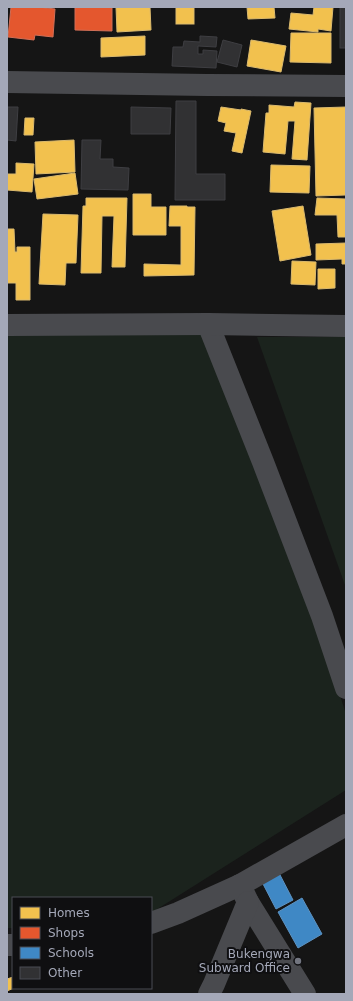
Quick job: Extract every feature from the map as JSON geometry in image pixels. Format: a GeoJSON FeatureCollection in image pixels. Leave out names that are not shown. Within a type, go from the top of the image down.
{"type":"FeatureCollection","features":[{"type":"Feature","properties":{"kind":"street"},"geometry":{"type":"LineString","coordinates":[[7,82],[346,86]]}},
{"type":"Feature","properties":{"kind":"street"},"geometry":{"type":"LineString","coordinates":[[7,325],[208,324],[346,326]]}},
{"type":"Feature","properties":{"kind":"street"},"geometry":{"type":"LineString","coordinates":[[208,324],[319,609],[346,688]]}},
{"type":"Feature","properties":{"kind":"street"},"geometry":{"type":"LineString","coordinates":[[152,923],[178,913],[244,894],[346,825]]}},
{"type":"Feature","properties":{"kind":"street"},"geometry":{"type":"LineString","coordinates":[[209,994],[214,984],[244,894]]}},
{"type":"Feature","properties":{"kind":"street"},"geometry":{"type":"LineString","coordinates":[[244,894],[305,994]]}},
{"type":"Feature","properties":{"kind":"shaded area"},"geometry":{"type":"Polygon","coordinates":[[[220,326],[346,714],[346,790],[152,912],[152,897],[12,897],[12,928],[7,928],[7,334],[220,326]]]}},
{"type":"Feature","properties":{"kind":"shaded area"},"geometry":{"type":"Polygon","coordinates":[[[257,337],[346,337],[346,588],[257,337]]]}},
{"type":"Feature","properties":{"kind":"building: Homes"},"geometry":{"type":"Polygon","coordinates":[[[116,7],[150,7],[151,30],[117,32],[116,7]]]}},
{"type":"Feature","properties":{"kind":"building: Homes"},"geometry":{"type":"Polygon","coordinates":[[[176,7],[194,7],[194,24],[176,24],[176,7]]]}},
{"type":"Feature","properties":{"kind":"building: Homes"},"geometry":{"type":"Polygon","coordinates":[[[247,7],[274,7],[275,18],[248,19],[247,7]]]}},
{"type":"Feature","properties":{"kind":"building: Homes"},"geometry":{"type":"Polygon","coordinates":[[[314,7],[333,7],[331,31],[318,29],[318,32],[289,29],[291,13],[313,15],[314,7]]]}},
{"type":"Feature","properties":{"kind":"building: Homes"},"geometry":{"type":"Polygon","coordinates":[[[291,33],[331,33],[331,63],[290,62],[291,33]]]}},
{"type":"Feature","properties":{"kind":"building: Homes"},"geometry":{"type":"Polygon","coordinates":[[[145,36],[145,55],[101,57],[101,38],[145,36]]]}},
{"type":"Feature","properties":{"kind":"building: Homes"},"geometry":{"type":"Polygon","coordinates":[[[251,40],[286,46],[281,72],[247,66],[251,40]]]}},
{"type":"Feature","properties":{"kind":"building: Homes"},"geometry":{"type":"Polygon","coordinates":[[[295,102],[311,103],[307,160],[292,159],[295,121],[288,121],[285,154],[263,152],[266,113],[269,113],[269,105],[294,107],[295,102]]]}},
{"type":"Feature","properties":{"kind":"building: Homes"},"geometry":{"type":"Polygon","coordinates":[[[221,107],[251,111],[242,153],[232,151],[236,133],[224,131],[226,123],[218,121],[221,107]]]}},
{"type":"Feature","properties":{"kind":"building: Homes"},"geometry":{"type":"Polygon","coordinates":[[[346,107],[346,195],[316,196],[314,108],[346,107]]]}},
{"type":"Feature","properties":{"kind":"building: Homes"},"geometry":{"type":"Polygon","coordinates":[[[25,118],[34,118],[33,135],[24,135],[25,118]]]}},
{"type":"Feature","properties":{"kind":"building: Homes"},"geometry":{"type":"Polygon","coordinates":[[[74,140],[75,172],[36,174],[35,142],[74,140]]]}},
{"type":"Feature","properties":{"kind":"building: Homes"},"geometry":{"type":"Polygon","coordinates":[[[16,163],[34,164],[32,192],[7,190],[7,174],[16,174],[16,163]]]}},
{"type":"Feature","properties":{"kind":"building: Homes"},"geometry":{"type":"Polygon","coordinates":[[[271,165],[310,166],[309,193],[270,192],[271,165]]]}},
{"type":"Feature","properties":{"kind":"building: Homes"},"geometry":{"type":"Polygon","coordinates":[[[75,173],[78,194],[37,199],[34,179],[75,173]]]}},
{"type":"Feature","properties":{"kind":"building: Homes"},"geometry":{"type":"Polygon","coordinates":[[[133,194],[151,194],[151,207],[166,207],[166,235],[133,235],[133,194]]]}},
{"type":"Feature","properties":{"kind":"building: Homes"},"geometry":{"type":"Polygon","coordinates":[[[86,198],[127,198],[125,267],[112,267],[114,216],[102,216],[101,273],[81,273],[83,206],[86,206],[86,198]]]}},
{"type":"Feature","properties":{"kind":"building: Homes"},"geometry":{"type":"Polygon","coordinates":[[[317,198],[346,199],[346,237],[338,237],[337,215],[315,215],[317,198]]]}},
{"type":"Feature","properties":{"kind":"building: Homes"},"geometry":{"type":"Polygon","coordinates":[[[170,206],[195,207],[194,275],[144,276],[144,264],[181,265],[181,226],[169,226],[170,206]]]}},
{"type":"Feature","properties":{"kind":"building: Homes"},"geometry":{"type":"Polygon","coordinates":[[[303,206],[311,255],[280,261],[272,211],[303,206]]]}},
{"type":"Feature","properties":{"kind":"building: Homes"},"geometry":{"type":"Polygon","coordinates":[[[43,214],[78,215],[76,263],[66,263],[65,285],[39,284],[43,214]]]}},
{"type":"Feature","properties":{"kind":"building: Homes"},"geometry":{"type":"Polygon","coordinates":[[[7,229],[14,229],[15,252],[17,252],[17,247],[30,247],[30,300],[16,300],[16,283],[7,283],[7,229]]]}},
{"type":"Feature","properties":{"kind":"building: Homes"},"geometry":{"type":"Polygon","coordinates":[[[346,243],[346,264],[342,264],[342,259],[316,260],[316,244],[346,243]]]}},
{"type":"Feature","properties":{"kind":"building: Homes"},"geometry":{"type":"Polygon","coordinates":[[[292,261],[316,262],[315,285],[291,284],[292,261]]]}},
{"type":"Feature","properties":{"kind":"building: Homes"},"geometry":{"type":"Polygon","coordinates":[[[318,269],[335,269],[335,288],[318,289],[318,269]]]}},
{"type":"Feature","properties":{"kind":"building: Homes"},"geometry":{"type":"Polygon","coordinates":[[[12,977],[12,989],[7,991],[7,979],[12,977]]]}},
{"type":"Feature","properties":{"kind":"building: Shops"},"geometry":{"type":"Polygon","coordinates":[[[11,7],[38,7],[55,9],[53,37],[35,35],[34,40],[8,37],[11,7]]]}},
{"type":"Feature","properties":{"kind":"building: Shops"},"geometry":{"type":"Polygon","coordinates":[[[75,7],[112,7],[112,31],[75,30],[75,7]]]}},
{"type":"Feature","properties":{"kind":"building: Schools"},"geometry":{"type":"Polygon","coordinates":[[[279,873],[293,900],[276,909],[262,882],[279,873]]]}},
{"type":"Feature","properties":{"kind":"building: Schools"},"geometry":{"type":"Polygon","coordinates":[[[302,898],[322,934],[298,948],[278,912],[302,898]]]}},
{"type":"Feature","properties":{"kind":"building: Other"},"geometry":{"type":"Polygon","coordinates":[[[340,7],[346,7],[346,48],[340,48],[340,7]]]}},
{"type":"Feature","properties":{"kind":"building: Other"},"geometry":{"type":"Polygon","coordinates":[[[200,36],[217,37],[216,47],[198,46],[198,54],[203,54],[203,50],[217,51],[216,68],[172,66],[173,47],[183,47],[184,41],[200,42],[200,36]]]}},
{"type":"Feature","properties":{"kind":"building: Other"},"geometry":{"type":"Polygon","coordinates":[[[223,40],[242,45],[237,67],[217,62],[223,40]]]}},
{"type":"Feature","properties":{"kind":"building: Other"},"geometry":{"type":"Polygon","coordinates":[[[176,101],[196,101],[196,174],[225,174],[225,200],[175,200],[176,101]]]}},
{"type":"Feature","properties":{"kind":"building: Other"},"geometry":{"type":"Polygon","coordinates":[[[7,107],[18,107],[16,141],[7,140],[7,107]]]}},
{"type":"Feature","properties":{"kind":"building: Other"},"geometry":{"type":"Polygon","coordinates":[[[131,107],[171,108],[170,134],[131,134],[131,107]]]}},
{"type":"Feature","properties":{"kind":"building: Other"},"geometry":{"type":"Polygon","coordinates":[[[82,140],[101,140],[100,159],[113,159],[113,167],[129,168],[128,190],[81,189],[82,140]]]}},
{"type":"Feature","properties":{"kind":"place","name":"Bukengwa Subward Office"},"geometry":{"type":"Point","coordinates":[298,961]}}]}
